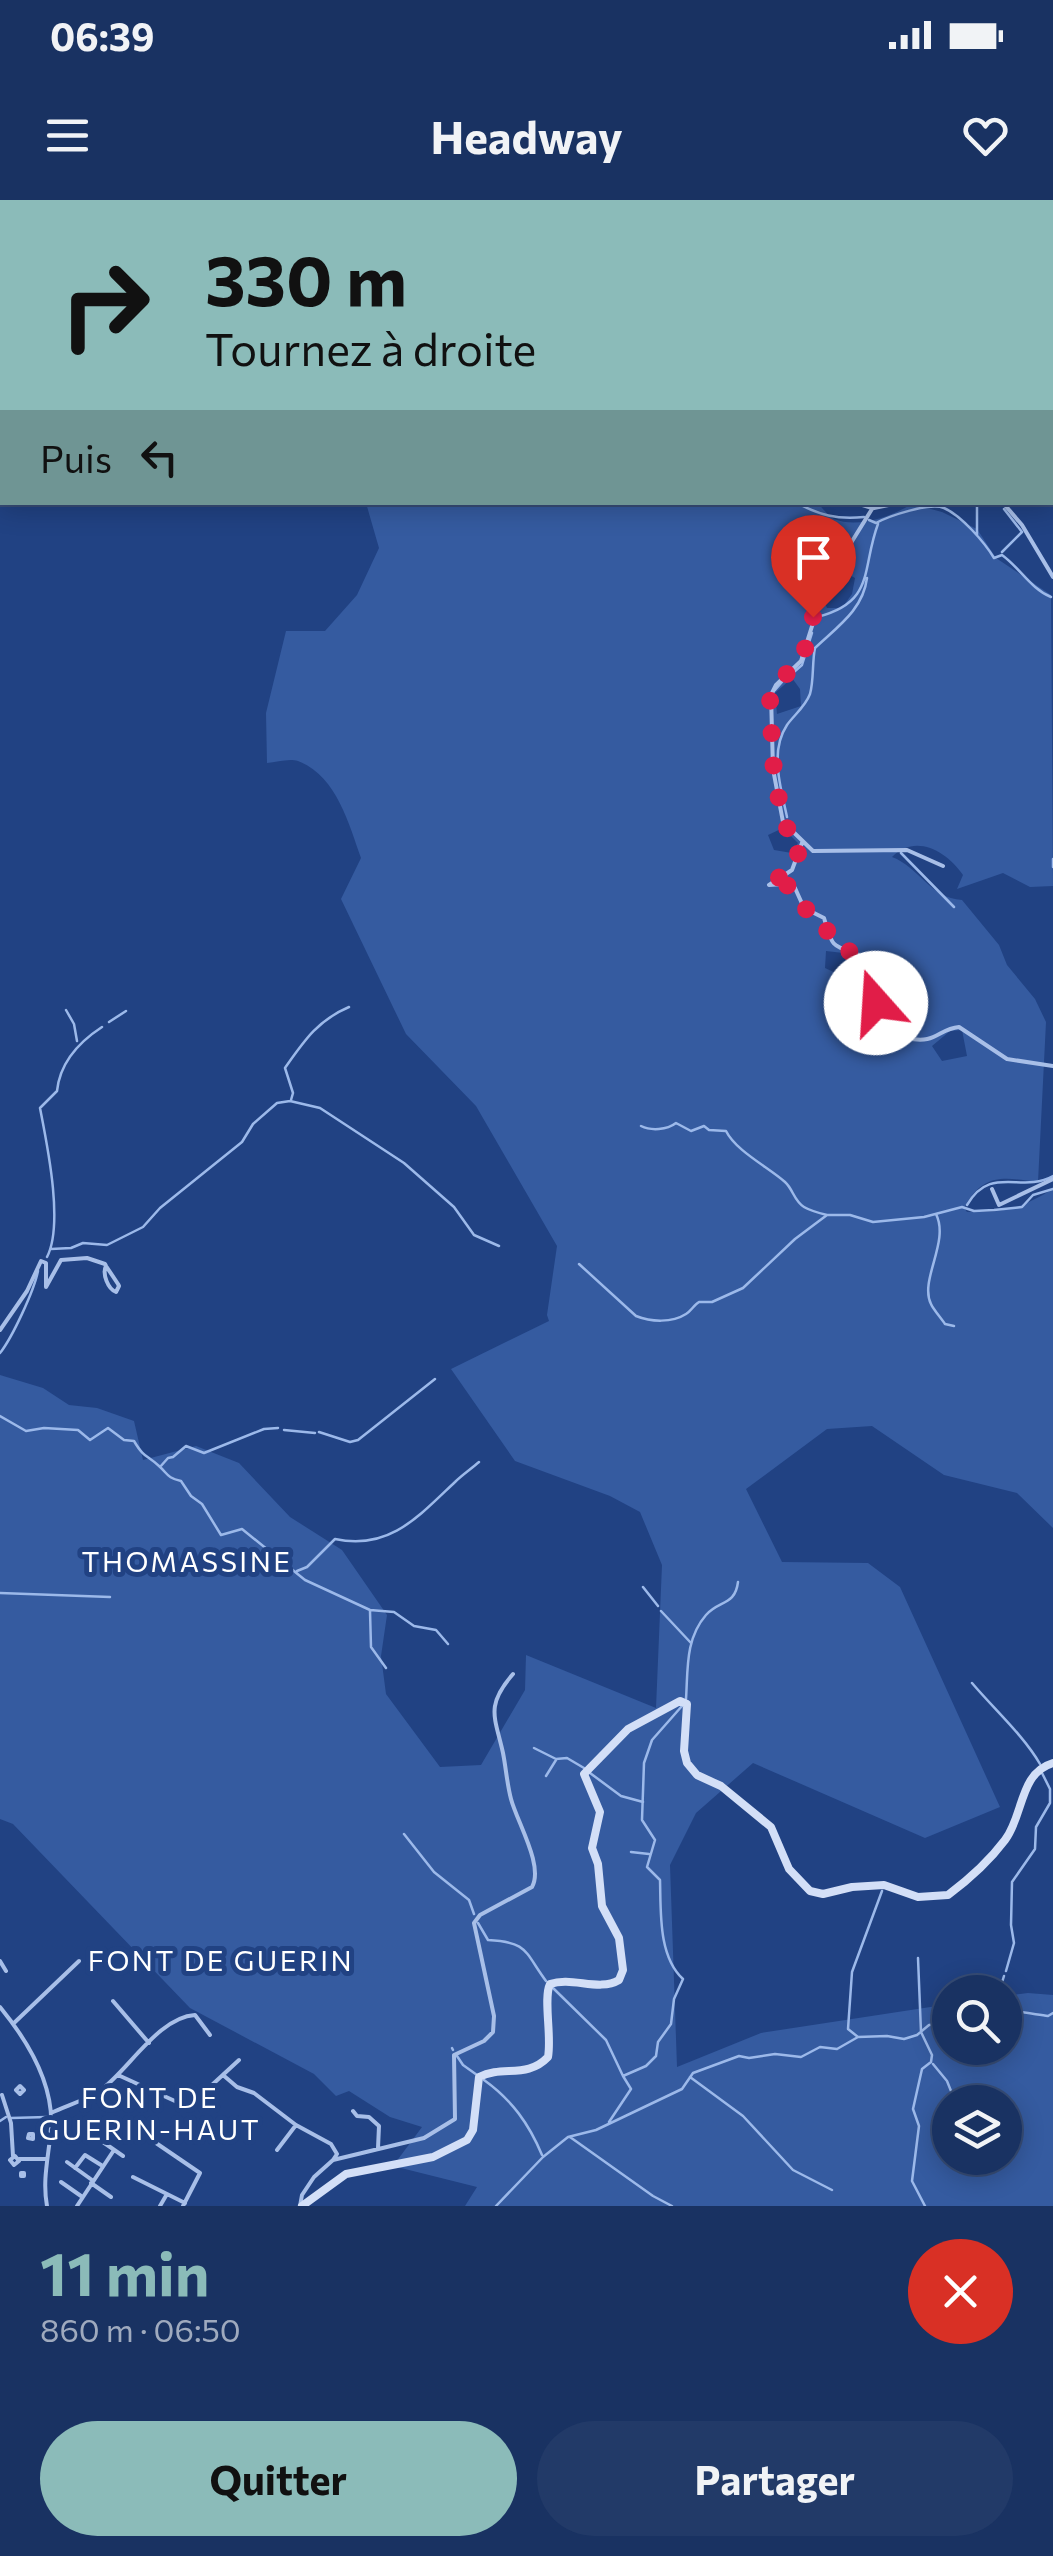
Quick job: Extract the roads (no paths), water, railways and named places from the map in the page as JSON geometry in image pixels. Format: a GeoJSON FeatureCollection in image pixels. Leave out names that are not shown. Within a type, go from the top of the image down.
{"type":"FeatureCollection","features":[{"type":"Feature","properties":{"kind":"street"},"geometry":{"type":"LineString","coordinates":[[863,505],[888,505]]}},
{"type":"Feature","properties":{"kind":"street"},"geometry":{"type":"LineString","coordinates":[[1005,505],[1022,525],[1053,578]]}},
{"type":"Feature","properties":{"kind":"street"},"geometry":{"type":"LineString","coordinates":[[873,508],[825,586],[801,661],[771,695],[773,762],[781,812],[785,826],[811,850],[907,850],[943,866]]}},
{"type":"Feature","properties":{"kind":"street"},"geometry":{"type":"LineString","coordinates":[[802,843],[792,870],[769,882],[769,886],[794,887],[804,908],[824,918],[828,939],[834,947],[860,956],[862,978],[877,990],[879,1009],[886,1012],[900,1006],[907,1011],[903,1030],[906,1037],[932,1039],[959,1027],[1007,1059],[1053,1066]]}},
{"type":"Feature","properties":{"kind":"street"},"geometry":{"type":"LineString","coordinates":[[992,1189],[1000,1204],[1053,1180]]}},
{"type":"Feature","properties":{"kind":"street"},"geometry":{"type":"LineString","coordinates":[[0,1330],[27,1291],[41,1260],[46,1263],[46,1287],[63,1259],[88,1258],[106,1266],[119,1285],[117,1292],[112,1291],[104,1276],[106,1266]]}},
{"type":"Feature","properties":{"kind":"street"},"geometry":{"type":"LineString","coordinates":[[333,2160],[424,2138],[454,2119],[454,2055],[487,2039],[494,2029],[474,1923],[532,1887],[536,1880],[532,1853],[510,1798],[496,1735],[495,1700],[513,1674]]}},
{"type":"Feature","properties":{"kind":"street"},"geometry":{"type":"LineString","coordinates":[[301,2206],[350,2173],[433,2157],[467,2140],[473,2130],[480,2078],[486,2073],[530,2070],[548,2058],[551,2020],[546,1991],[550,1984],[558,1981],[608,1986],[620,1980],[623,1970],[619,1938],[602,1906],[598,1864],[592,1848],[600,1812],[584,1774],[628,1729],[684,1704],[687,1763],[768,1824],[789,1868],[818,1894],[884,1885],[918,1898],[948,1895],[1005,1840],[1028,1782],[1039,1768],[1053,1763]]}},
{"type":"Feature","properties":{"kind":"street"},"geometry":{"type":"LineString","coordinates":[[13,2024],[79,1961]]}},
{"type":"Feature","properties":{"kind":"street"},"geometry":{"type":"LineString","coordinates":[[0,1962],[6,1971]]}},
{"type":"Feature","properties":{"kind":"street"},"geometry":{"type":"LineString","coordinates":[[113,2001],[149,2044]]}},
{"type":"Feature","properties":{"kind":"street"},"geometry":{"type":"LineString","coordinates":[[0,2007],[39,2068],[51,2113],[44,2182],[48,2206]]}},
{"type":"Feature","properties":{"kind":"street"},"geometry":{"type":"LineString","coordinates":[[51,2113],[94,2094],[170,2024],[189,2015],[199,2018],[210,2035]]}},
{"type":"Feature","properties":{"kind":"street"},"geometry":{"type":"LineString","coordinates":[[118,2075],[187,2107],[239,2060]]}},
{"type":"Feature","properties":{"kind":"street"},"geometry":{"type":"LineString","coordinates":[[223,2075],[237,2088],[254,2093],[296,2125],[334,2147],[337,2154],[314,2177],[302,2195],[301,2206]]}},
{"type":"Feature","properties":{"kind":"street"},"geometry":{"type":"LineString","coordinates":[[16,2090],[1,2095],[10,2123],[13,2162],[20,2174]]}},
{"type":"Feature","properties":{"kind":"street"},"geometry":{"type":"LineString","coordinates":[[353,2111],[359,2118],[369,2117],[379,2126],[378,2148]]}},
{"type":"Feature","properties":{"kind":"street"},"geometry":{"type":"LineString","coordinates":[[277,2150],[296,2125]]}},
{"type":"Feature","properties":{"kind":"street"},"geometry":{"type":"LineString","coordinates":[[133,2176],[184,2204],[200,2174],[156,2144],[148,2134]]}},
{"type":"Feature","properties":{"kind":"street"},"geometry":{"type":"LineString","coordinates":[[100,2140],[123,2156]]}},
{"type":"Feature","properties":{"kind":"street"},"geometry":{"type":"LineString","coordinates":[[77,2206],[114,2150]]}},
{"type":"Feature","properties":{"kind":"street"},"geometry":{"type":"LineString","coordinates":[[76,2168],[85,2154],[102,2166]]}},
{"type":"Feature","properties":{"kind":"street"},"geometry":{"type":"LineString","coordinates":[[13,2162],[47,2159]]}},
{"type":"Feature","properties":{"kind":"street"},"geometry":{"type":"LineString","coordinates":[[67,2162],[110,2197]]}},
{"type":"Feature","properties":{"kind":"street"},"geometry":{"type":"LineString","coordinates":[[61,2182],[81,2196]]}},
{"type":"Feature","properties":{"kind":"street"},"geometry":{"type":"LineString","coordinates":[[160,2206],[167,2194]]}},
{"type":"Feature","properties":{"kind":"waterway"},"geometry":{"type":"LineString","coordinates":[[801,505],[828,516],[864,517]]}},
{"type":"Feature","properties":{"kind":"waterway"},"geometry":{"type":"LineString","coordinates":[[977,505],[977,535]]}},
{"type":"Feature","properties":{"kind":"waterway"},"geometry":{"type":"LineString","coordinates":[[869,520],[876,523],[920,508],[944,508],[972,530],[994,558],[1002,555],[1037,589],[1051,597]]}},
{"type":"Feature","properties":{"kind":"waterway"},"geometry":{"type":"LineString","coordinates":[[1002,552],[1022,532],[1004,509]]}},
{"type":"Feature","properties":{"kind":"waterway"},"geometry":{"type":"LineString","coordinates":[[817,617],[836,611],[858,593],[878,524]]}},
{"type":"Feature","properties":{"kind":"waterway"},"geometry":{"type":"LineString","coordinates":[[787,817],[778,770],[782,736],[810,694],[815,648],[855,609],[867,578]]}},
{"type":"Feature","properties":{"kind":"waterway"},"geometry":{"type":"LineString","coordinates":[[787,678],[802,665],[812,633]]}},
{"type":"Feature","properties":{"kind":"waterway"},"geometry":{"type":"LineString","coordinates":[[775,690],[782,682]]}},
{"type":"Feature","properties":{"kind":"waterway"},"geometry":{"type":"LineString","coordinates":[[901,853],[954,907]]}},
{"type":"Feature","properties":{"kind":"waterway"},"geometry":{"type":"LineString","coordinates":[[1053,859],[1053,867]]}},
{"type":"Feature","properties":{"kind":"waterway"},"geometry":{"type":"LineString","coordinates":[[291,1100],[293,1093],[285,1068],[320,1025],[349,1007]]}},
{"type":"Feature","properties":{"kind":"waterway"},"geometry":{"type":"LineString","coordinates":[[66,1010],[77,1041]]}},
{"type":"Feature","properties":{"kind":"waterway"},"geometry":{"type":"LineString","coordinates":[[109,1022],[126,1011]]}},
{"type":"Feature","properties":{"kind":"waterway"},"geometry":{"type":"LineString","coordinates":[[47,1257],[52,1243],[54,1205],[40,1108],[57,1091],[72,1054],[102,1027]]}},
{"type":"Feature","properties":{"kind":"waterway"},"geometry":{"type":"LineString","coordinates":[[51,1249],[83,1243],[107,1245],[143,1227],[160,1208],[242,1142],[253,1124],[277,1103],[290,1101],[320,1108],[404,1163],[454,1207],[474,1235],[499,1246]]}},
{"type":"Feature","properties":{"kind":"waterway"},"geometry":{"type":"LineString","coordinates":[[641,1126],[659,1129],[676,1123],[691,1131],[704,1126],[726,1131],[745,1152],[785,1182],[801,1204],[827,1215]]}},
{"type":"Feature","properties":{"kind":"waterway"},"geometry":{"type":"LineString","coordinates":[[967,1205],[986,1186],[1041,1181],[1053,1176]]}},
{"type":"Feature","properties":{"kind":"waterway"},"geometry":{"type":"LineString","coordinates":[[579,1264],[636,1316],[668,1320],[686,1314],[699,1302],[712,1302],[743,1288],[827,1215],[850,1215],[873,1222],[924,1217],[962,1207],[974,1211],[1022,1207],[1033,1195],[1053,1189]]}},
{"type":"Feature","properties":{"kind":"waterway"},"geometry":{"type":"LineString","coordinates":[[936,1214],[939,1236],[928,1294],[945,1324],[954,1326]]}},
{"type":"Feature","properties":{"kind":"waterway"},"geometry":{"type":"LineString","coordinates":[[0,1353],[22,1314],[38,1271]]}},
{"type":"Feature","properties":{"kind":"waterway"},"geometry":{"type":"LineString","coordinates":[[319,1432],[350,1442],[358,1440],[435,1379]]}},
{"type":"Feature","properties":{"kind":"waterway"},"geometry":{"type":"LineString","coordinates":[[0,1416],[26,1431],[78,1430],[90,1440],[108,1428],[124,1440],[134,1441],[168,1475],[181,1481],[202,1504],[221,1535],[242,1529],[305,1580],[370,1610],[394,1612],[414,1626],[436,1630],[448,1644]]}},
{"type":"Feature","properties":{"kind":"waterway"},"geometry":{"type":"LineString","coordinates":[[160,1467],[186,1446],[204,1453],[264,1429],[278,1428]]}},
{"type":"Feature","properties":{"kind":"waterway"},"geometry":{"type":"LineString","coordinates":[[284,1430],[315,1433]]}},
{"type":"Feature","properties":{"kind":"waterway"},"geometry":{"type":"LineString","coordinates":[[297,1571],[307,1567],[335,1539],[371,1540],[402,1528],[479,1462]]}},
{"type":"Feature","properties":{"kind":"waterway"},"geometry":{"type":"LineString","coordinates":[[686,1699],[694,1634],[711,1610],[734,1595],[738,1582]]}},
{"type":"Feature","properties":{"kind":"waterway"},"geometry":{"type":"LineString","coordinates":[[643,1587],[658,1606]]}},
{"type":"Feature","properties":{"kind":"waterway"},"geometry":{"type":"LineString","coordinates":[[0,1593],[110,1597]]}},
{"type":"Feature","properties":{"kind":"waterway"},"geometry":{"type":"LineString","coordinates":[[370,1611],[371,1647],[386,1668]]}},
{"type":"Feature","properties":{"kind":"waterway"},"geometry":{"type":"LineString","coordinates":[[661,1611],[691,1643]]}},
{"type":"Feature","properties":{"kind":"waterway"},"geometry":{"type":"LineString","coordinates":[[972,1683],[1040,1764]]}},
{"type":"Feature","properties":{"kind":"waterway"},"geometry":{"type":"LineString","coordinates":[[609,2122],[631,2089],[623,2076],[646,2066],[656,2056],[658,2042],[671,2024],[674,1999],[683,1979],[665,1946],[660,1880],[647,1867],[655,1840],[642,1820],[644,1763],[652,1740],[682,1706]]}},
{"type":"Feature","properties":{"kind":"waterway"},"geometry":{"type":"LineString","coordinates":[[534,1748],[584,1768]]}},
{"type":"Feature","properties":{"kind":"waterway"},"geometry":{"type":"LineString","coordinates":[[546,1776],[556,1760]]}},
{"type":"Feature","properties":{"kind":"waterway"},"geometry":{"type":"LineString","coordinates":[[590,1773],[621,1796],[643,1802]]}},
{"type":"Feature","properties":{"kind":"waterway"},"geometry":{"type":"LineString","coordinates":[[1006,1971],[1014,1943],[1012,1882],[1035,1849],[1036,1827],[1050,1803],[1050,1789],[1042,1773]]}},
{"type":"Feature","properties":{"kind":"waterway"},"geometry":{"type":"LineString","coordinates":[[404,1834],[434,1872],[469,1900],[474,1914]]}},
{"type":"Feature","properties":{"kind":"waterway"},"geometry":{"type":"LineString","coordinates":[[631,1852],[649,1854]]}},
{"type":"Feature","properties":{"kind":"waterway"},"geometry":{"type":"LineString","coordinates":[[858,2037],[848,2029],[852,1972],[882,1891]]}},
{"type":"Feature","properties":{"kind":"waterway"},"geometry":{"type":"LineString","coordinates":[[478,1923],[488,1940],[511,1943],[524,1950],[546,1981]]}},
{"type":"Feature","properties":{"kind":"waterway"},"geometry":{"type":"LineString","coordinates":[[918,1958],[921,2032],[932,2055],[931,2062],[922,2069],[913,2109],[919,2126],[912,2181],[925,2206]]}},
{"type":"Feature","properties":{"kind":"waterway"},"geometry":{"type":"LineString","coordinates":[[553,1988],[606,2040],[623,2076]]}},
{"type":"Feature","properties":{"kind":"waterway"},"geometry":{"type":"LineString","coordinates":[[1022,2012],[1048,2016],[1053,2013]]}},
{"type":"Feature","properties":{"kind":"waterway"},"geometry":{"type":"LineString","coordinates":[[496,2206],[568,2137],[596,2130],[682,2089],[693,2073],[739,2056],[801,2057],[820,2047],[837,2049],[858,2037],[904,2039],[932,2025]]}},
{"type":"Feature","properties":{"kind":"waterway"},"geometry":{"type":"LineString","coordinates":[[457,2056],[477,2075]]}},
{"type":"Feature","properties":{"kind":"waterway"},"geometry":{"type":"LineString","coordinates":[[934,2065],[949,2085]]}},
{"type":"Feature","properties":{"kind":"waterway"},"geometry":{"type":"LineString","coordinates":[[690,2077],[743,2116],[793,2170],[832,2190]]}},
{"type":"Feature","properties":{"kind":"waterway"},"geometry":{"type":"LineString","coordinates":[[484,2080],[519,2113],[542,2155]]}},
{"type":"Feature","properties":{"kind":"waterway"},"geometry":{"type":"LineString","coordinates":[[0,2121],[6,2117]]}},
{"type":"Feature","properties":{"kind":"waterway"},"geometry":{"type":"LineString","coordinates":[[11,2118],[47,2117]]}},
{"type":"Feature","properties":{"kind":"waterway"},"geometry":{"type":"LineString","coordinates":[[570,2137],[672,2206]]}},
{"type":"Feature","properties":{"kind":"district","name":"THOMASSINE"},"geometry":{"type":"Point","coordinates":[187,1562]}},
{"type":"Feature","properties":{"kind":"district","name":"FONT DE GUERIN"},"geometry":{"type":"Point","coordinates":[221,1961]}},
{"type":"Feature","properties":{"kind":"district","name":"FONT DE GUERIN-HAUT"},"geometry":{"type":"Point","coordinates":[150,2114]}}]}
